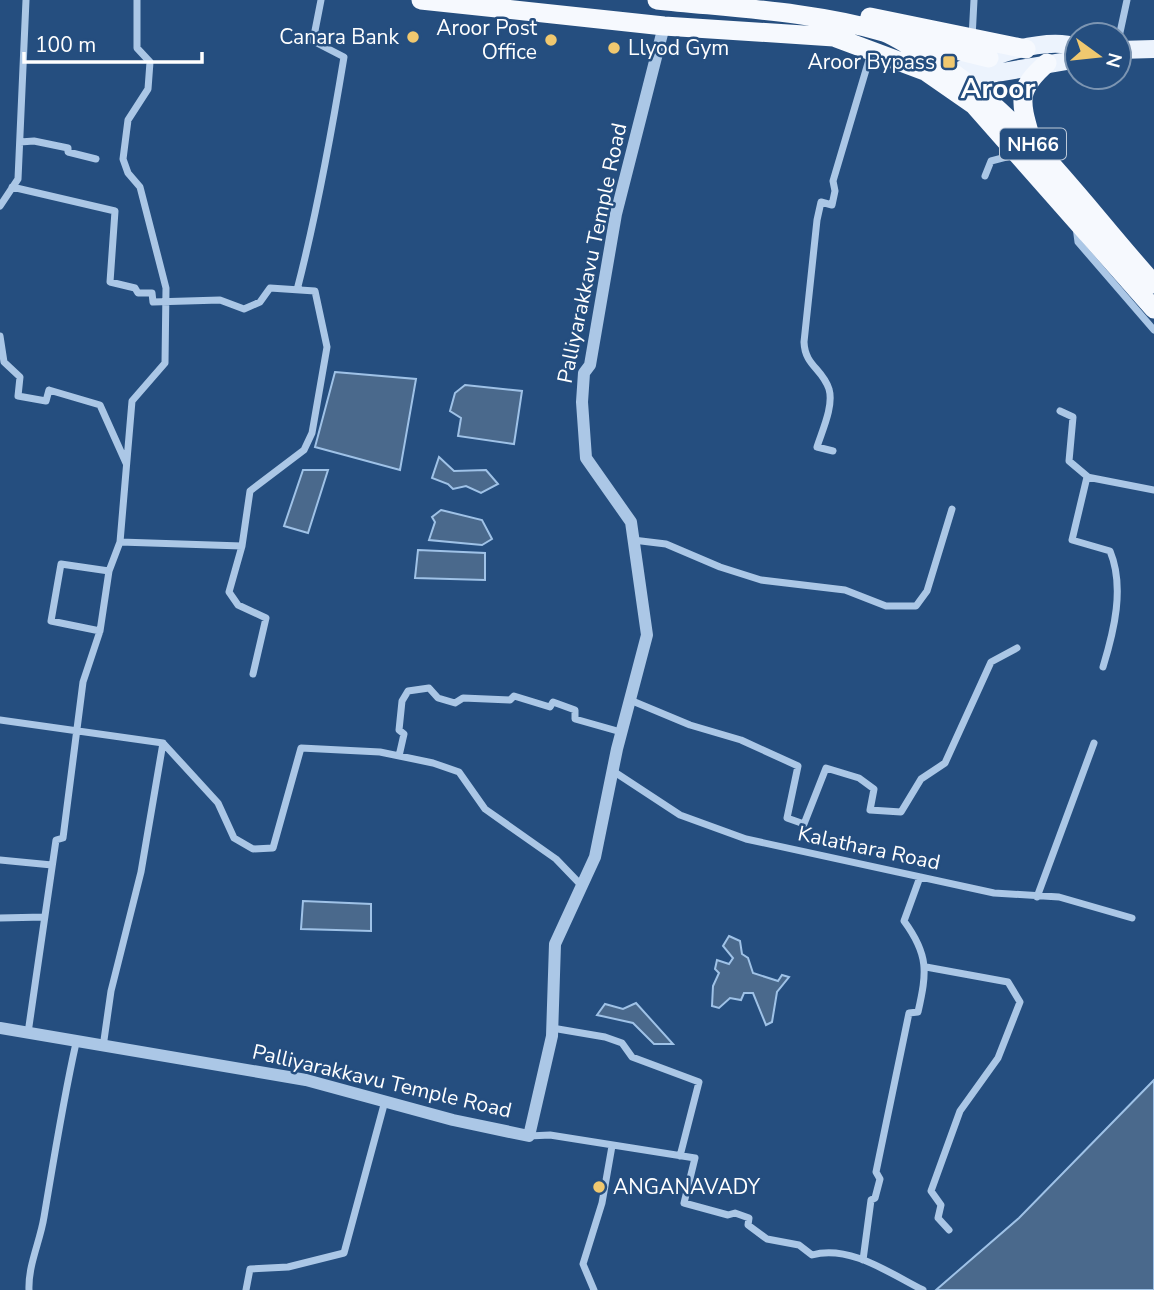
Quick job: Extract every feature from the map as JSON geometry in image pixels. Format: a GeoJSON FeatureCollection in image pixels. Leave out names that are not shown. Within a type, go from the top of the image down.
{"type":"FeatureCollection","features":[{"type":"Feature","properties":{"kind":"highway","name":"NH66"},"geometry":{"type":"LineString","coordinates":[[421,0],[664,26],[834,37],[955,81]]}},
{"type":"Feature","properties":{"kind":"highway","name":"NH66"},"geometry":{"type":"LineString","coordinates":[[657,0],[804,16],[887,33],[955,81],[1025,149],[1154,284]]}},
{"type":"Feature","properties":{"kind":"highway"},"geometry":{"type":"LineString","coordinates":[[804,16],[834,10],[1026,49]]}},
{"type":"Feature","properties":{"kind":"highway"},"geometry":{"type":"LineString","coordinates":[[887,33],[989,58]]}},
{"type":"Feature","properties":{"kind":"highway"},"geometry":{"type":"LineString","coordinates":[[1025,149],[1022,96],[1028,80],[1047,63]]}},
{"type":"Feature","properties":{"kind":"highway","name":"NH66"},"geometry":{"type":"LineString","coordinates":[[1025,149],[1075,219],[1154,309]]}},
{"type":"Feature","properties":{"kind":"main road"},"geometry":{"type":"LineString","coordinates":[[955,81],[989,58],[1063,42]]}},
{"type":"Feature","properties":{"kind":"main road"},"geometry":{"type":"LineString","coordinates":[[1133,50],[1154,49]]}},
{"type":"Feature","properties":{"kind":"main road"},"geometry":{"type":"LineString","coordinates":[[955,81],[1063,61]]}},
{"type":"Feature","properties":{"kind":"street"},"geometry":{"type":"LineString","coordinates":[[0,206],[18,179],[26,0]]}},
{"type":"Feature","properties":{"kind":"street"},"geometry":{"type":"LineString","coordinates":[[28,1033],[56,840],[63,838],[79,732],[83,682],[100,631],[109,571],[120,542],[132,401],[165,363],[166,288],[140,187],[128,173],[123,159],[128,120],[148,89],[150,62],[137,48],[138,0]]}},
{"type":"Feature","properties":{"kind":"street"},"geometry":{"type":"LineString","coordinates":[[297,290],[307,254],[307,240],[314,226],[324,185],[344,57],[313,41],[321,0]]}},
{"type":"Feature","properties":{"kind":"street"},"geometry":{"type":"LineString","coordinates":[[972,38],[974,0]]}},
{"type":"Feature","properties":{"kind":"street"},"geometry":{"type":"LineString","coordinates":[[1122,21],[1127,0]]}},
{"type":"Feature","properties":{"kind":"street","name":"Palliyarakkavu Temple Road"},"geometry":{"type":"LineString","coordinates":[[0,1028],[306,1080],[529,1136],[552,1028],[555,944],[595,857],[621,732],[647,635],[631,522],[586,458],[582,402],[584,373],[590,365],[616,214],[664,26]]}},
{"type":"Feature","properties":{"kind":"street"},"geometry":{"type":"LineString","coordinates":[[833,452],[817,447],[830,400],[825,380],[804,357],[806,324],[821,202],[832,205],[835,191],[833,181],[872,49]]}},
{"type":"Feature","properties":{"kind":"street"},"geometry":{"type":"LineString","coordinates":[[20,142],[46,143],[96,159]]}},
{"type":"Feature","properties":{"kind":"street"},"geometry":{"type":"LineString","coordinates":[[985,176],[991,161],[1025,149]]}},
{"type":"Feature","properties":{"kind":"street"},"geometry":{"type":"LineString","coordinates":[[12,187],[115,211],[110,282],[135,288],[138,293],[152,293],[153,302],[220,300],[244,309],[260,302],[270,288],[315,290],[327,346],[312,433],[304,450],[250,491],[242,546],[229,592],[238,605],[266,618],[253,674]]}},
{"type":"Feature","properties":{"kind":"street"},"geometry":{"type":"LineString","coordinates":[[1075,219],[1077,242],[1154,330]]}},
{"type":"Feature","properties":{"kind":"street"},"geometry":{"type":"LineString","coordinates":[[0,336],[5,362],[20,377],[18,396],[46,401],[49,390],[100,405],[127,463]]}},
{"type":"Feature","properties":{"kind":"street"},"geometry":{"type":"LineString","coordinates":[[1060,411],[1073,417],[1069,461],[1088,477],[1154,489]]}},
{"type":"Feature","properties":{"kind":"street"},"geometry":{"type":"LineString","coordinates":[[1088,477],[1072,540],[1110,551],[1116,567],[1115,626],[1103,667]]}},
{"type":"Feature","properties":{"kind":"street"},"geometry":{"type":"LineString","coordinates":[[633,540],[666,544],[720,568],[761,580],[845,590],[886,606],[911,607],[916,606],[927,591],[952,509]]}},
{"type":"Feature","properties":{"kind":"street"},"geometry":{"type":"LineString","coordinates":[[120,542],[242,546]]}},
{"type":"Feature","properties":{"kind":"street"},"geometry":{"type":"LineString","coordinates":[[100,631],[51,621],[61,564],[109,571]]}},
{"type":"Feature","properties":{"kind":"street"},"geometry":{"type":"LineString","coordinates":[[630,700],[690,725],[741,740],[798,766],[788,818],[804,824],[826,768],[859,778],[874,789],[870,810],[901,812],[921,779],[945,763],[991,662],[1017,648]]}},
{"type":"Feature","properties":{"kind":"street"},"geometry":{"type":"LineString","coordinates":[[399,756],[404,734],[399,730],[402,701],[408,691],[429,688],[438,698],[455,703],[463,698],[510,700],[514,696],[550,706],[553,702],[575,710],[575,719],[621,732]]}},
{"type":"Feature","properties":{"kind":"street"},"geometry":{"type":"LineString","coordinates":[[0,720],[163,743],[218,803],[234,838],[253,849],[273,848],[301,748],[380,752],[458,772],[485,809],[556,859],[580,885]]}},
{"type":"Feature","properties":{"kind":"street"},"geometry":{"type":"LineString","coordinates":[[103,1046],[111,991],[141,872],[150,805],[163,743]]}},
{"type":"Feature","properties":{"kind":"street"},"geometry":{"type":"LineString","coordinates":[[1037,897],[1094,743]]}},
{"type":"Feature","properties":{"kind":"street","name":"Kalathara Road"},"geometry":{"type":"LineString","coordinates":[[613,771],[680,815],[746,839],[994,893],[1059,897],[1132,918]]}},
{"type":"Feature","properties":{"kind":"street"},"geometry":{"type":"LineString","coordinates":[[0,860],[52,865]]}},
{"type":"Feature","properties":{"kind":"street"},"geometry":{"type":"LineString","coordinates":[[863,1260],[871,1200],[875,1198],[880,1179],[877,1172],[902,1045],[909,1013],[918,1013],[926,967],[918,938],[904,921],[920,877]]}},
{"type":"Feature","properties":{"kind":"street"},"geometry":{"type":"LineString","coordinates":[[0,918],[44,918]]}},
{"type":"Feature","properties":{"kind":"street"},"geometry":{"type":"LineString","coordinates":[[926,967],[1008,982],[1020,1002],[998,1058],[960,1111],[931,1191],[941,1205],[938,1218],[950,1230]]}},
{"type":"Feature","properties":{"kind":"street"},"geometry":{"type":"LineString","coordinates":[[552,1028],[605,1037],[622,1043],[632,1057],[699,1082],[680,1156]]}},
{"type":"Feature","properties":{"kind":"street"},"geometry":{"type":"LineString","coordinates":[[29,1290],[29,1275],[44,1219],[58,1124],[76,1043]]}},
{"type":"Feature","properties":{"kind":"street"},"geometry":{"type":"LineString","coordinates":[[246,1290],[250,1269],[288,1267],[344,1253],[385,1101]]}},
{"type":"Feature","properties":{"kind":"street"},"geometry":{"type":"LineString","coordinates":[[529,1136],[550,1135],[695,1158],[684,1202],[748,1218],[748,1225],[768,1239],[799,1245],[812,1255],[833,1252],[863,1260],[923,1290]]}},
{"type":"Feature","properties":{"kind":"street"},"geometry":{"type":"LineString","coordinates":[[594,1290],[583,1264],[602,1203],[612,1146]]}},
{"type":"Feature","properties":{"kind":"water"},"geometry":{"type":"Polygon","coordinates":[[[335,372],[416,379],[400,470],[315,447],[335,372]]]}},
{"type":"Feature","properties":{"kind":"water"},"geometry":{"type":"Polygon","coordinates":[[[465,385],[522,391],[514,444],[458,436],[461,418],[450,411],[455,393],[465,385]]]}},
{"type":"Feature","properties":{"kind":"water"},"geometry":{"type":"Polygon","coordinates":[[[439,457],[454,471],[486,470],[498,484],[481,493],[466,486],[453,489],[448,484],[432,478],[439,457]]]}},
{"type":"Feature","properties":{"kind":"water"},"geometry":{"type":"Polygon","coordinates":[[[303,470],[328,470],[308,533],[284,526],[303,470]]]}},
{"type":"Feature","properties":{"kind":"water"},"geometry":{"type":"Polygon","coordinates":[[[441,510],[482,520],[492,539],[482,545],[429,540],[435,522],[432,517],[441,510]]]}},
{"type":"Feature","properties":{"kind":"water"},"geometry":{"type":"Polygon","coordinates":[[[418,550],[485,553],[485,580],[415,578],[418,550]]]}},
{"type":"Feature","properties":{"kind":"water"},"geometry":{"type":"Polygon","coordinates":[[[303,901],[371,904],[371,931],[301,929],[303,901]]]}},
{"type":"Feature","properties":{"kind":"water"},"geometry":{"type":"Polygon","coordinates":[[[729,936],[740,941],[742,954],[748,958],[753,973],[778,981],[782,975],[789,977],[777,992],[772,1022],[766,1025],[753,993],[744,993],[741,1000],[730,998],[719,1008],[712,1006],[713,986],[719,973],[715,969],[717,960],[729,964],[733,958],[723,946],[729,936]]]}},
{"type":"Feature","properties":{"kind":"water"},"geometry":{"type":"Polygon","coordinates":[[[636,1003],[673,1044],[654,1044],[633,1023],[597,1015],[605,1004],[623,1009],[636,1003]]]}},
{"type":"Feature","properties":{"kind":"water"},"geometry":{"type":"Polygon","coordinates":[[[1154,1080],[1154,1290],[936,1290],[1019,1218],[1154,1080]]]}},
{"type":"Feature","properties":{"kind":"place","name":"Canara Bank"},"geometry":{"type":"Point","coordinates":[413,37]}},
{"type":"Feature","properties":{"kind":"place","name":"Aroor Post Office"},"geometry":{"type":"Point","coordinates":[551,40]}},
{"type":"Feature","properties":{"kind":"place","name":"Llyod Gym"},"geometry":{"type":"Point","coordinates":[614,48]}},
{"type":"Feature","properties":{"kind":"place","name":"Aroor Bypass"},"geometry":{"type":"Point","coordinates":[949,62]}},
{"type":"Feature","properties":{"kind":"place","name":"ANGANAVADY"},"geometry":{"type":"Point","coordinates":[599,1187]}},
{"type":"Feature","properties":{"kind":"district","name":"Aroor"},"geometry":{"type":"Point","coordinates":[998,88]}}]}
